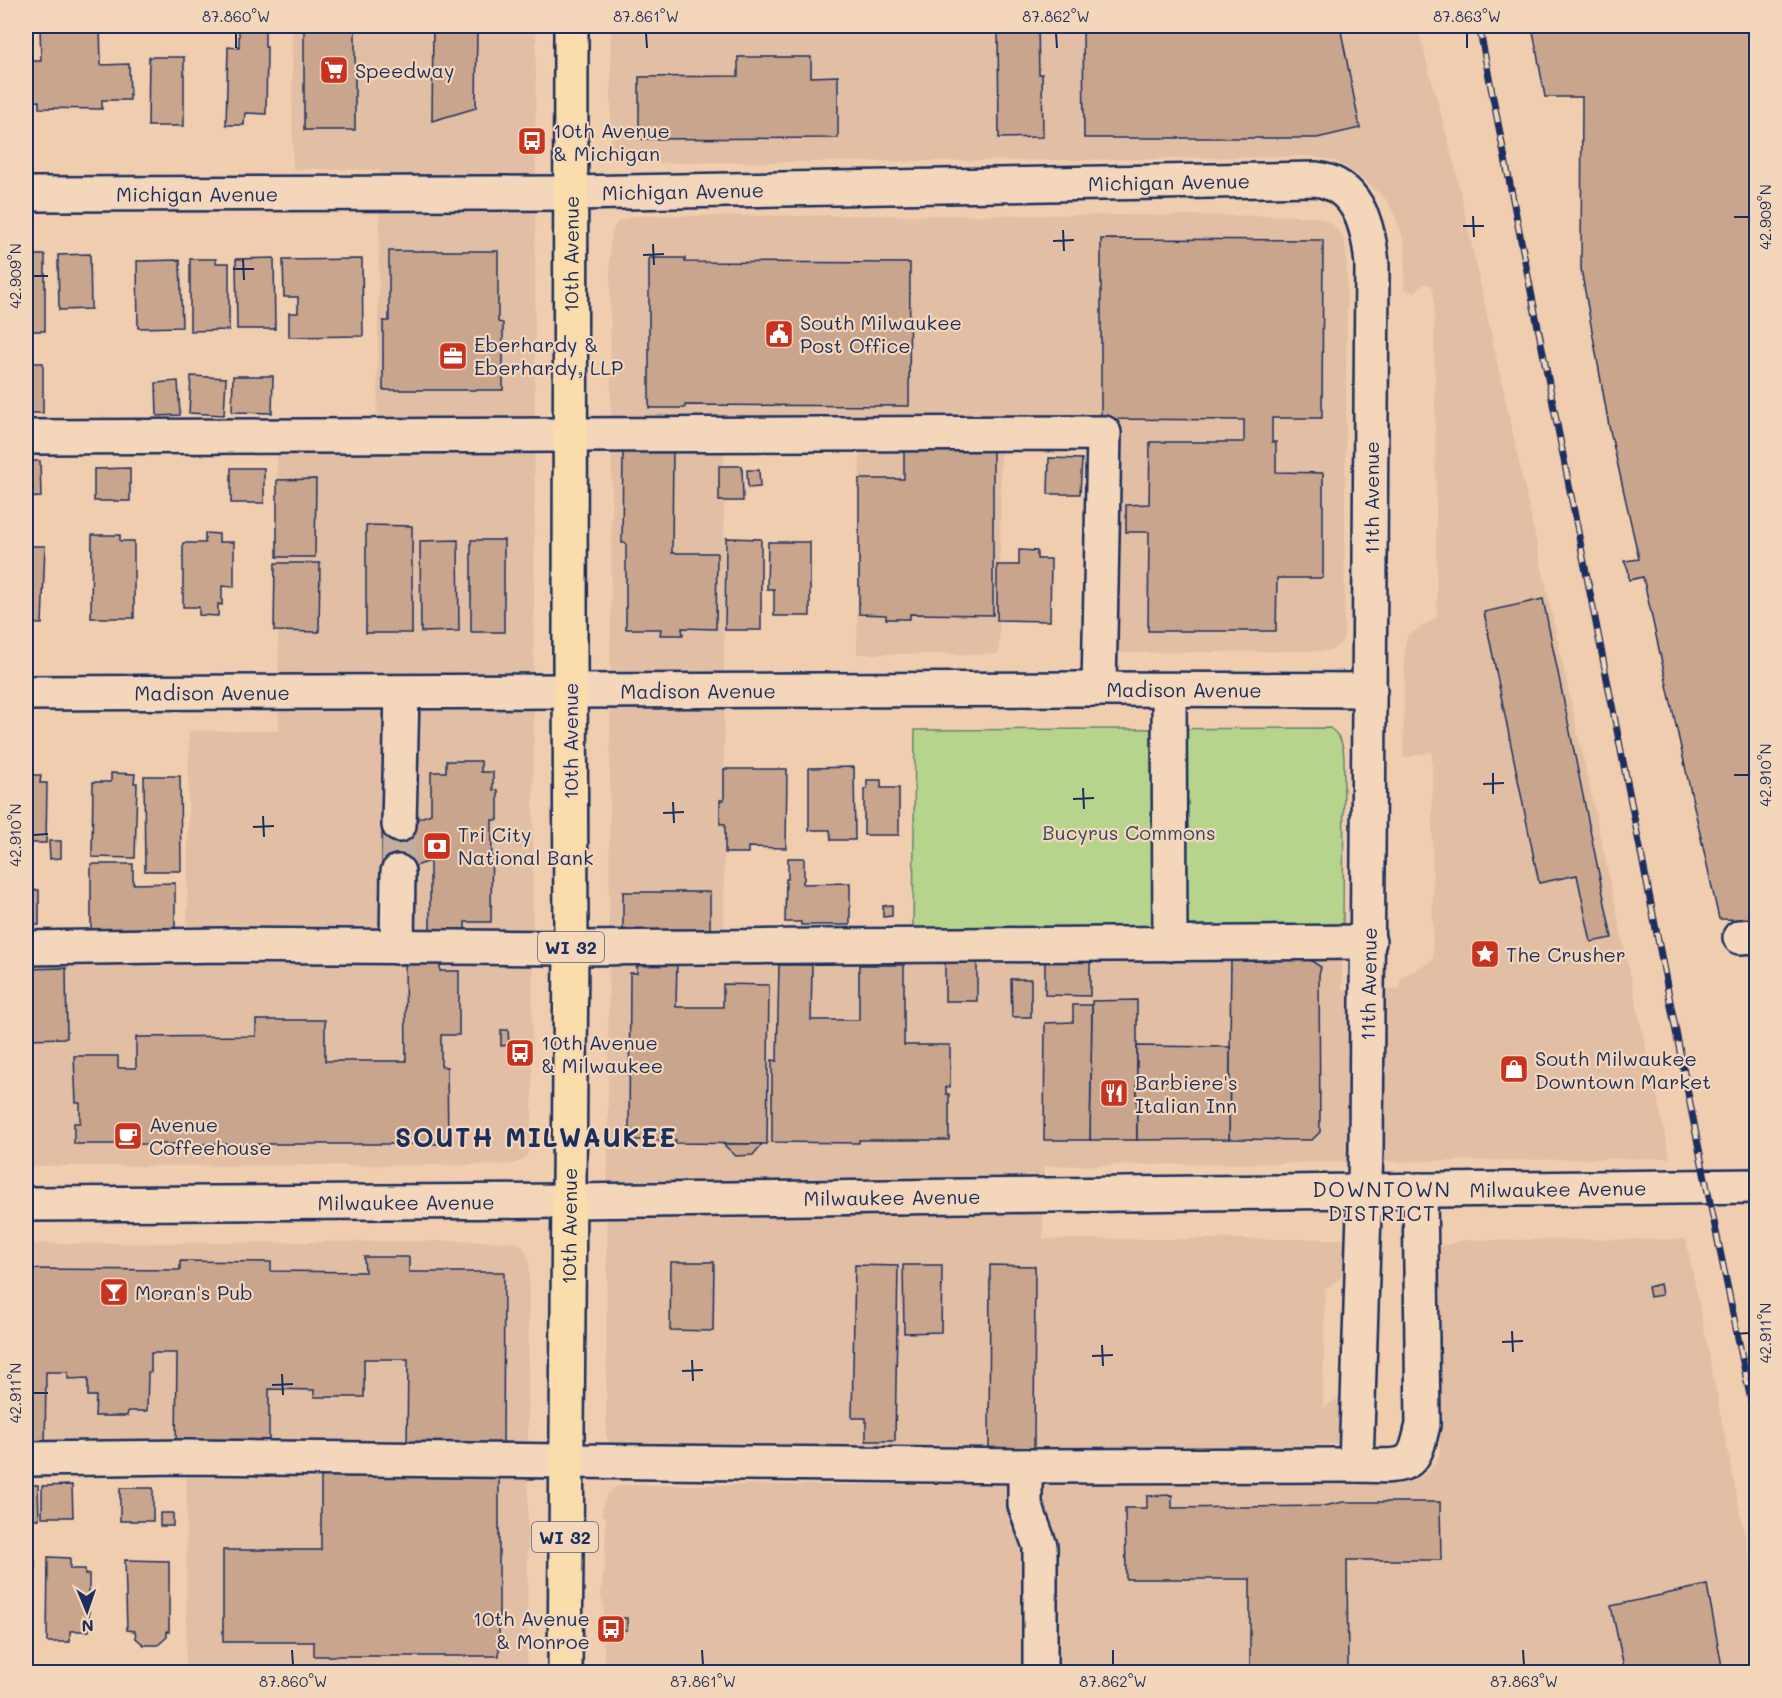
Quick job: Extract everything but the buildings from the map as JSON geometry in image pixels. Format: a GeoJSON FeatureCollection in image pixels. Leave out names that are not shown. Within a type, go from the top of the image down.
{"type":"FeatureCollection","features":[{"type":"Feature","properties":{"kind":"main road","name":"10th Avenue"},"geometry":{"type":"LineString","coordinates":[[565,1672],[571,948],[571,26]]}},
{"type":"Feature","properties":{"kind":"street","name":"Michigan Avenue"},"geometry":{"type":"LineString","coordinates":[[26,194],[572,193],[1315,179],[1327,180],[1338,186]]}},
{"type":"Feature","properties":{"kind":"street","name":"11th Avenue"},"geometry":{"type":"LineString","coordinates":[[1338,186],[1355,202],[1362,214],[1369,239],[1372,265],[1366,1191],[1356,1465]]}},
{"type":"Feature","properties":{"kind":"street"},"geometry":{"type":"LineString","coordinates":[[26,437],[1104,433],[1099,689]]}},
{"type":"Feature","properties":{"kind":"street"},"geometry":{"type":"LineString","coordinates":[[1169,690],[1170,944]]}},
{"type":"Feature","properties":{"kind":"street","name":"Madison Avenue"},"geometry":{"type":"LineString","coordinates":[[26,693],[1370,690]]}},
{"type":"Feature","properties":{"kind":"street"},"geometry":{"type":"LineString","coordinates":[[399,825],[402,692]]}},
{"type":"Feature","properties":{"kind":"street"},"geometry":{"type":"LineString","coordinates":[[397,947],[398,872]]}},
{"type":"Feature","properties":{"kind":"street"},"geometry":{"type":"LineString","coordinates":[[26,948],[226,945],[571,948],[1369,942]]}},
{"type":"Feature","properties":{"kind":"street","name":"Milwaukee Avenue"},"geometry":{"type":"LineString","coordinates":[[26,1204],[569,1201],[1756,1186]]}},
{"type":"Feature","properties":{"kind":"street"},"geometry":{"type":"LineString","coordinates":[[26,1459],[187,1457],[1025,1466],[1399,1465],[1410,1460],[1417,1448],[1423,1425],[1420,1190]]}},
{"type":"Feature","properties":{"kind":"street"},"geometry":{"type":"LineString","coordinates":[[1025,1466],[1025,1505],[1040,1546],[1040,1672]]}},
{"type":"Feature","properties":{"kind":"shaded area"},"geometry":{"type":"Polygon","coordinates":[[[292,26],[536,26],[532,1118],[529,1149],[521,1161],[497,1165],[26,1166],[26,959],[187,959],[189,731],[279,731],[277,445],[377,445],[380,170],[293,169],[292,26]]]}},
{"type":"Feature","properties":{"kind":"shaded area"},"geometry":{"type":"Polygon","coordinates":[[[611,26],[1417,26],[1454,163],[1670,1158],[1044,1166],[1043,1239],[1345,1239],[1349,1242],[1350,1271],[1325,1289],[1323,1408],[1345,1394],[1341,1440],[1331,1444],[1304,1446],[1304,1483],[1396,1485],[1423,1476],[1435,1465],[1440,1453],[1439,1253],[1442,1246],[1466,1240],[1686,1239],[1756,1593],[1756,1672],[604,1672],[604,1605],[601,1596],[605,1568],[606,1516],[602,1515],[603,1503],[614,1488],[623,1485],[1044,1485],[1044,1451],[612,1448],[606,1436],[612,446],[724,444],[724,958],[1342,958],[1342,990],[1399,989],[1401,978],[1433,960],[1432,752],[1403,758],[1407,636],[1437,617],[1434,294],[1431,284],[1424,284],[1414,293],[1404,289],[1406,253],[1402,235],[1386,199],[1362,178],[1336,161],[1313,156],[1071,160],[625,162],[615,154],[611,145],[611,26]]]}},
{"type":"Feature","properties":{"kind":"shaded area"},"geometry":{"type":"Polygon","coordinates":[[[634,216],[1306,216],[1320,218],[1332,224],[1343,237],[1347,280],[1344,634],[1342,642],[1333,650],[1111,653],[1114,423],[611,419],[610,244],[613,229],[619,221],[634,216]]]}},
{"type":"Feature","properties":{"kind":"shaded area"},"geometry":{"type":"Polygon","coordinates":[[[860,444],[1001,444],[999,654],[857,654],[860,444]]]}},
{"type":"Feature","properties":{"kind":"shaded area"},"geometry":{"type":"Polygon","coordinates":[[[516,1242],[523,1247],[529,1258],[528,1441],[519,1448],[26,1450],[26,1244],[516,1242]]]}},
{"type":"Feature","properties":{"kind":"shaded area"},"geometry":{"type":"Polygon","coordinates":[[[187,1467],[528,1475],[527,1672],[186,1672],[187,1467]]]}},
{"type":"Feature","properties":{"kind":"green space","name":"Bucyrus Commons"},"geometry":{"type":"Polygon","coordinates":[[[1330,728],[1341,741],[1344,757],[1343,929],[913,935],[915,730],[1330,728]]]}},
{"type":"Feature","properties":{"kind":"tunnel"},"geometry":{"type":"LineString","coordinates":[[398,872],[399,825]]}},
{"type":"Feature","properties":{"kind":"railway"},"geometry":{"type":"LineString","coordinates":[[1479,26],[1699,1149],[1756,1425]]}},
{"type":"Feature","properties":{"kind":"place","name":"Speedway"},"geometry":{"type":"Point","coordinates":[334,70]}},
{"type":"Feature","properties":{"kind":"place","name":"10th Avenue & Michigan"},"geometry":{"type":"Point","coordinates":[532,141]}},
{"type":"Feature","properties":{"kind":"place","name":"South Milwaukee Post Office"},"geometry":{"type":"Point","coordinates":[779,334]}},
{"type":"Feature","properties":{"kind":"place","name":"Eberhardy & Eberhardy, LLP"},"geometry":{"type":"Point","coordinates":[453,356]}},
{"type":"Feature","properties":{"kind":"place","name":"Tri City National Bank"},"geometry":{"type":"Point","coordinates":[437,846]}},
{"type":"Feature","properties":{"kind":"place","name":"The Crusher"},"geometry":{"type":"Point","coordinates":[1485,954]}},
{"type":"Feature","properties":{"kind":"place","name":"10th Avenue & Milwaukee"},"geometry":{"type":"Point","coordinates":[520,1053]}},
{"type":"Feature","properties":{"kind":"place","name":"South Milwaukee Downtown Market"},"geometry":{"type":"Point","coordinates":[1514,1069]}},
{"type":"Feature","properties":{"kind":"place","name":"Barbiere's Italian Inn"},"geometry":{"type":"Point","coordinates":[1114,1093]}},
{"type":"Feature","properties":{"kind":"place","name":"Avenue Coffeehouse"},"geometry":{"type":"Point","coordinates":[128,1136]}},
{"type":"Feature","properties":{"kind":"place","name":"Moran's Pub"},"geometry":{"type":"Point","coordinates":[114,1292]}},
{"type":"Feature","properties":{"kind":"place","name":"10th Avenue & Monroe"},"geometry":{"type":"Point","coordinates":[611,1629]}},
{"type":"Feature","properties":{"kind":"district","name":"SOUTH MILWAUKEE"},"geometry":{"type":"Point","coordinates":[536,1137]}},
{"type":"Feature","properties":{"kind":"district","name":"DOWNTOWN DISTRICT"},"geometry":{"type":"Point","coordinates":[1382,1200]}}]}
